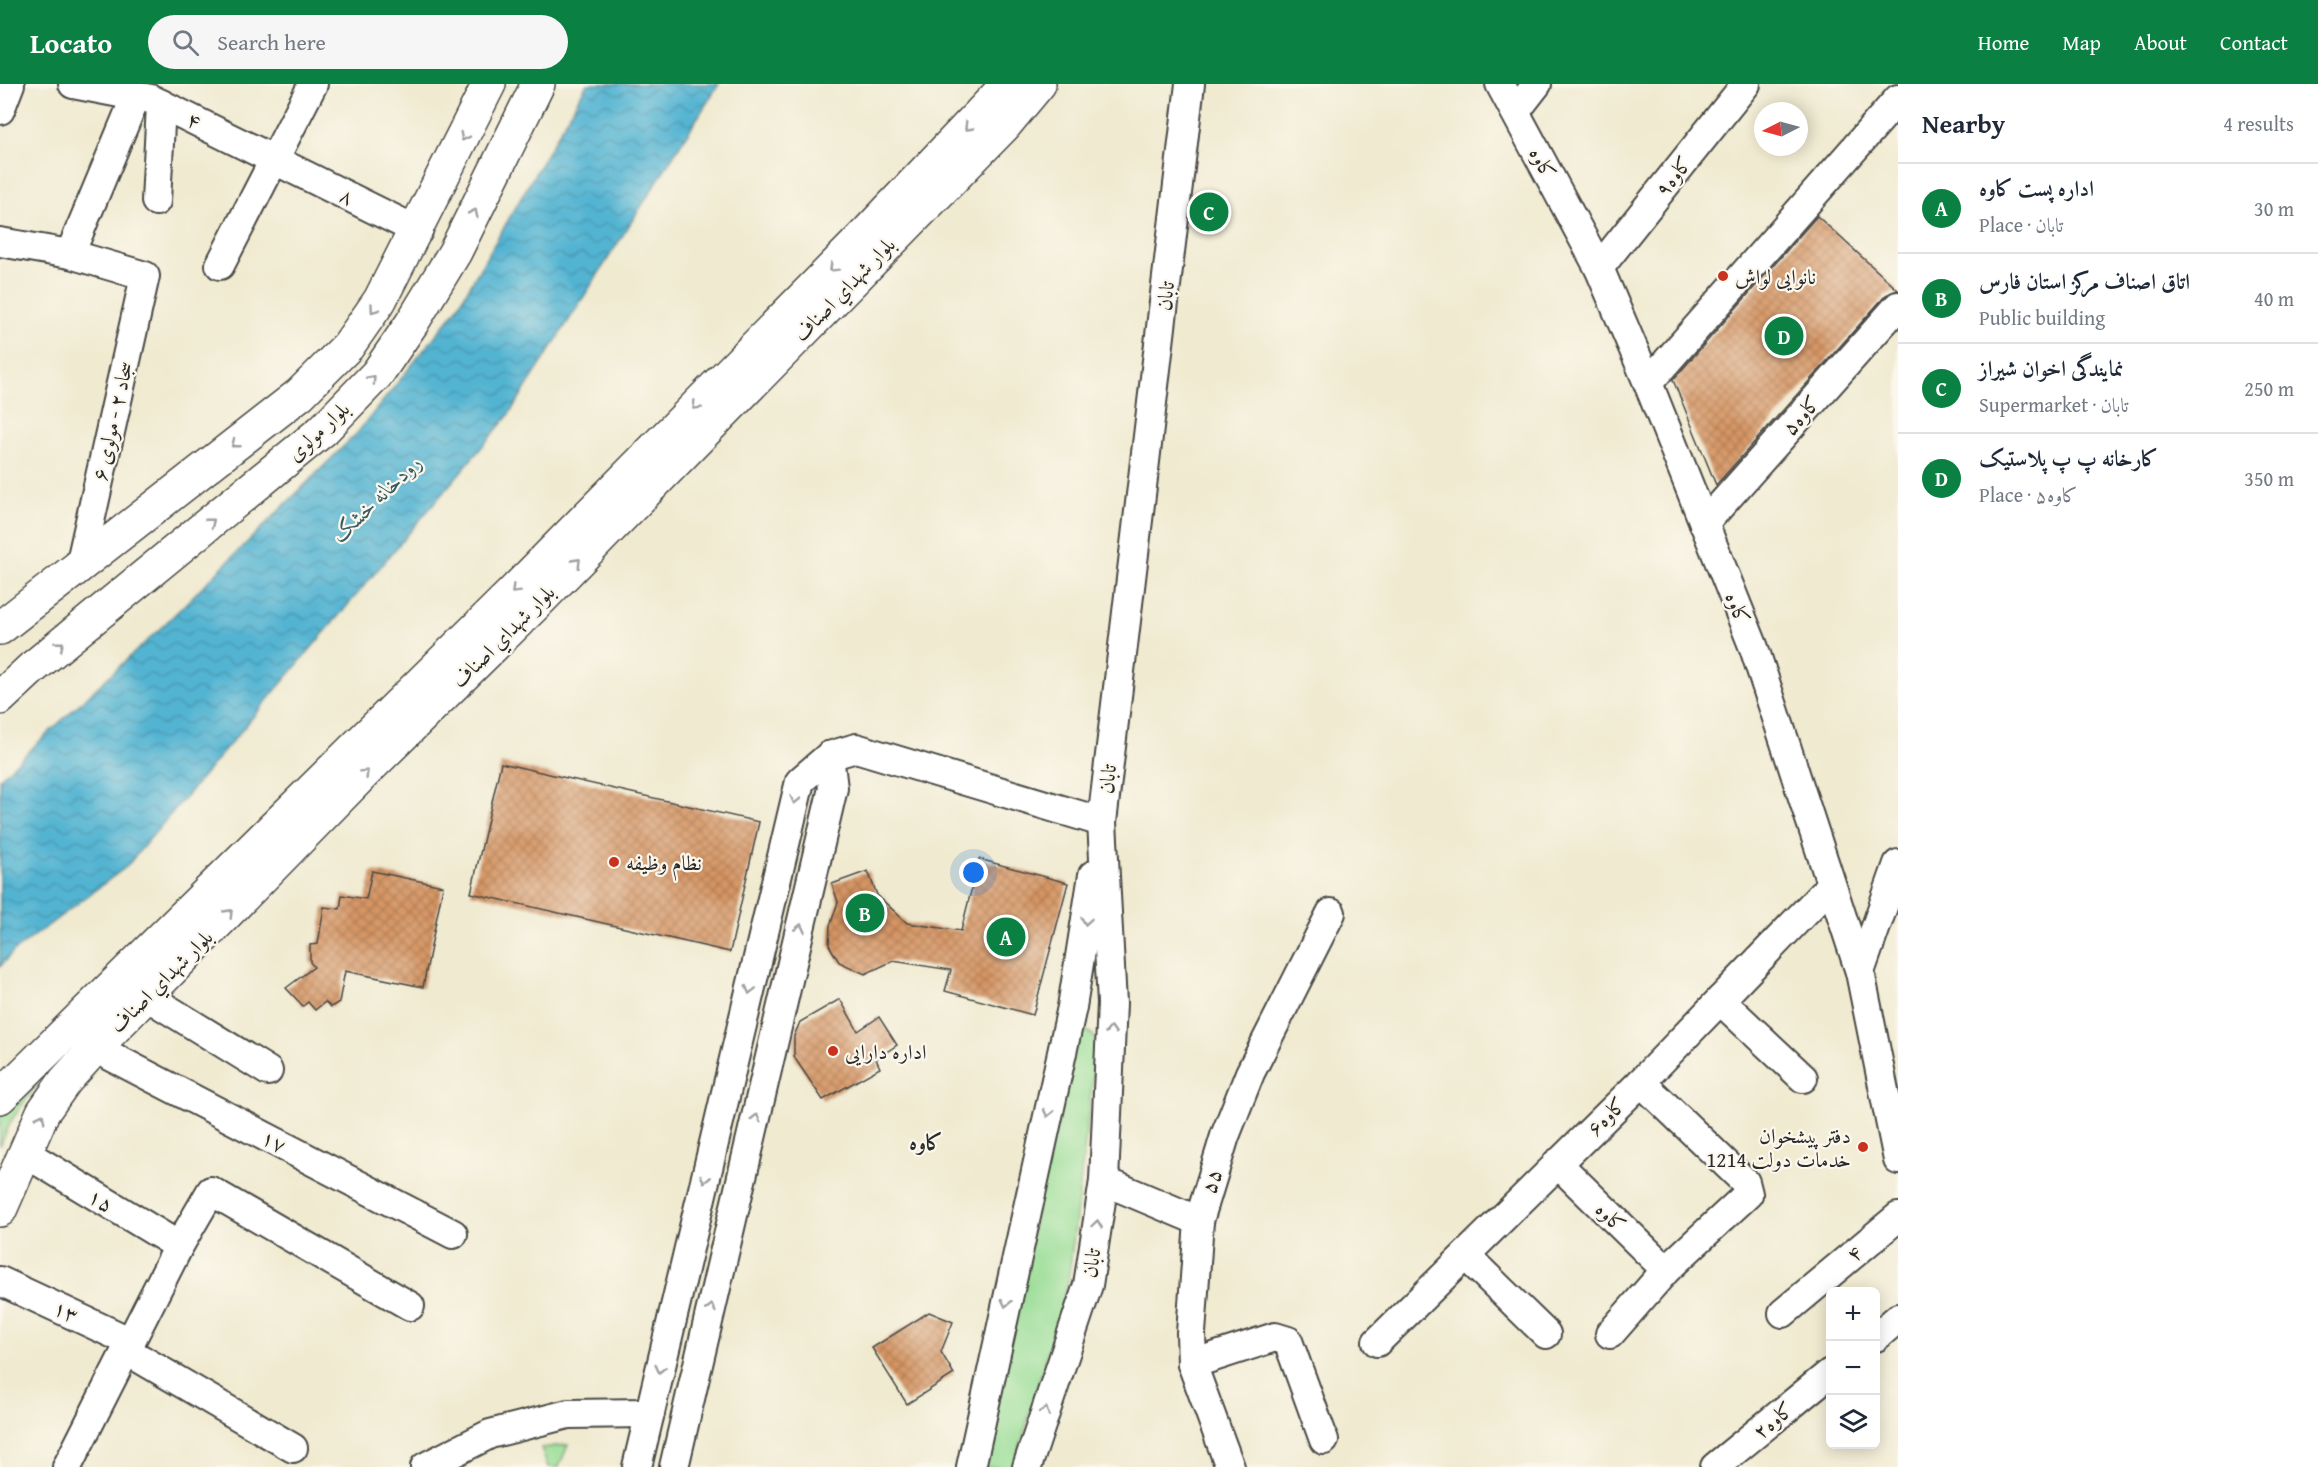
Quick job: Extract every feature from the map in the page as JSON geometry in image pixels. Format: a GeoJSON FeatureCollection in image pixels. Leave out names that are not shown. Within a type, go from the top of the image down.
{"type":"FeatureCollection","features":[{"type":"Feature","properties":{"kind":"main road","name":"بلوار مولوی"},"geometry":{"type":"LineString","coordinates":[[0,628],[300,394],[340,354],[380,300],[418,231],[489,84]]}},
{"type":"Feature","properties":{"kind":"main road","name":"بلوار مولوی"},"geometry":{"type":"LineString","coordinates":[[0,698],[31,669],[324,430],[377,374],[412,323],[455,252],[538,84]]}},
{"type":"Feature","properties":{"kind":"main road","name":"بلوار شهداي اصناف"},"geometry":{"type":"LineString","coordinates":[[0,1096],[510,595],[861,239],[1008,84]]}},
{"type":"Feature","properties":{"kind":"main road","name":"بلوار شهداي اصناف"},"geometry":{"type":"LineString","coordinates":[[2,1203],[43,1112],[65,1081],[95,1048],[148,997],[366,771],[537,603],[987,143],[1040,84]]}},
{"type":"Feature","properties":{"kind":"main road"},"geometry":{"type":"LineString","coordinates":[[0,633],[31,669]]}},
{"type":"Feature","properties":{"kind":"street"},"geometry":{"type":"LineString","coordinates":[[0,110],[10,84]]}},
{"type":"Feature","properties":{"kind":"street"},"geometry":{"type":"LineString","coordinates":[[220,266],[313,84]]}},
{"type":"Feature","properties":{"kind":"street","name":"تابان"},"geometry":{"type":"LineString","coordinates":[[1027,1467],[1088,1285],[1104,1180],[1112,1003],[1102,822],[1190,84]]}},
{"type":"Feature","properties":{"kind":"street","name":"کاوه"},"geometry":{"type":"LineString","coordinates":[[1500,84],[1599,268],[1648,383],[1754,648],[1860,972],[1898,1160]]}},
{"type":"Feature","properties":{"kind":"street"},"geometry":{"type":"LineString","coordinates":[[1516,111],[1537,84]]}},
{"type":"Feature","properties":{"kind":"street","name":"کاوه۹"},"geometry":{"type":"LineString","coordinates":[[1599,268],[1746,84]]}},
{"type":"Feature","properties":{"kind":"street","name":"۴"},"geometry":{"type":"LineString","coordinates":[[80,85],[152,96],[275,160]]}},
{"type":"Feature","properties":{"kind":"street"},"geometry":{"type":"LineString","coordinates":[[152,96],[156,201]]}},
{"type":"Feature","properties":{"kind":"street"},"geometry":{"type":"LineString","coordinates":[[0,242],[70,254],[152,96]]}},
{"type":"Feature","properties":{"kind":"street"},"geometry":{"type":"LineString","coordinates":[[1648,383],[1898,99]]}},
{"type":"Feature","properties":{"kind":"street","name":"۸"},"geometry":{"type":"LineString","coordinates":[[275,160],[418,231]]}},
{"type":"Feature","properties":{"kind":"street","name":"سجاد ۲ - مولوی ۶"},"geometry":{"type":"LineString","coordinates":[[70,254],[145,276],[80,566]]}},
{"type":"Feature","properties":{"kind":"street","name":"کاوه۵"},"geometry":{"type":"LineString","coordinates":[[1704,524],[1898,306]]}},
{"type":"Feature","properties":{"kind":"street"},"geometry":{"type":"LineString","coordinates":[[637,1467],[800,781],[829,756],[856,748],[1102,822],[1072,1007],[971,1467]]}},
{"type":"Feature","properties":{"kind":"street"},"geometry":{"type":"LineString","coordinates":[[674,1467],[833,788],[829,756]]}},
{"type":"Feature","properties":{"kind":"street"},"geometry":{"type":"LineString","coordinates":[[1860,972],[1892,901],[1898,864]]}},
{"type":"Feature","properties":{"kind":"street","name":"کاوه۶"},"geometry":{"type":"LineString","coordinates":[[1377,1342],[1641,1082],[1831,885]]}},
{"type":"Feature","properties":{"kind":"street","name":"۵۵"},"geometry":{"type":"LineString","coordinates":[[1230,1467],[1192,1364],[1191,1333],[1199,1221],[1225,1136],[1250,1073],[1331,913]]}},
{"type":"Feature","properties":{"kind":"street"},"geometry":{"type":"LineString","coordinates":[[148,997],[268,1071]]}},
{"type":"Feature","properties":{"kind":"street"},"geometry":{"type":"LineString","coordinates":[[1720,1000],[1803,1078]]}},
{"type":"Feature","properties":{"kind":"street","name":"۱۷"},"geometry":{"type":"LineString","coordinates":[[95,1048],[453,1234]]}},
{"type":"Feature","properties":{"kind":"street"},"geometry":{"type":"LineString","coordinates":[[1610,1334],[1666,1270],[1748,1194],[1745,1182],[1641,1082]]}},
{"type":"Feature","properties":{"kind":"street","name":"۱۵"},"geometry":{"type":"LineString","coordinates":[[25,1153],[179,1246]]}},
{"type":"Feature","properties":{"kind":"street","name":"کاوه"},"geometry":{"type":"LineString","coordinates":[[1557,1163],[1666,1270]]}},
{"type":"Feature","properties":{"kind":"street"},"geometry":{"type":"LineString","coordinates":[[1104,1180],[1199,1221]]}},
{"type":"Feature","properties":{"kind":"street"},"geometry":{"type":"LineString","coordinates":[[67,1467],[179,1246],[211,1191],[410,1306]]}},
{"type":"Feature","properties":{"kind":"street","name":"۴"},"geometry":{"type":"LineString","coordinates":[[1783,1312],[1898,1217]]}},
{"type":"Feature","properties":{"kind":"street"},"geometry":{"type":"LineString","coordinates":[[1466,1256],[1546,1334]]}},
{"type":"Feature","properties":{"kind":"street","name":"۱۳"},"geometry":{"type":"LineString","coordinates":[[0,1281],[129,1346],[293,1448]]}},
{"type":"Feature","properties":{"kind":"street"},"geometry":{"type":"LineString","coordinates":[[1880,1332],[1898,1318]]}},
{"type":"Feature","properties":{"kind":"street"},"geometry":{"type":"LineString","coordinates":[[1192,1364],[1275,1337],[1288,1341],[1324,1440]]}},
{"type":"Feature","properties":{"kind":"street","name":"کاوه۲"},"geometry":{"type":"LineString","coordinates":[[1715,1467],[1826,1376]]}},
{"type":"Feature","properties":{"kind":"street"},"geometry":{"type":"LineString","coordinates":[[424,1467],[490,1434],[568,1414],[650,1413]]}},
{"type":"Feature","properties":{"kind":"green space"},"geometry":{"type":"Polygon","coordinates":[[[1082,1028],[1093,1035],[1097,1043],[1068,1283],[1014,1467],[980,1467],[1074,1038],[1082,1028]]]}},
{"type":"Feature","properties":{"kind":"green space"},"geometry":{"type":"Polygon","coordinates":[[[40,1080],[11,1121],[0,1146],[0,1110],[40,1080]]]}},
{"type":"Feature","properties":{"kind":"green space"},"geometry":{"type":"Polygon","coordinates":[[[568,1445],[559,1467],[548,1467],[541,1448],[568,1445]]]}},
{"type":"Feature","properties":{"kind":"water","name":"رودخانه خشک"},"geometry":{"type":"Polygon","coordinates":[[[587,84],[719,84],[508,416],[126,867],[13,952],[0,967],[0,778],[166,623],[358,432],[456,310],[587,84]]]}},
{"type":"Feature","properties":{"kind":"building"},"geometry":{"type":"Polygon","coordinates":[[[1817,216],[1898,290],[1886,295],[1716,485],[1673,380],[1817,216]]]}},
{"type":"Feature","properties":{"kind":"building","name":"نظام وظیفه"},"geometry":{"type":"Polygon","coordinates":[[[501,763],[759,822],[730,952],[471,893],[501,763]]]}},
{"type":"Feature","properties":{"kind":"building"},"geometry":{"type":"Polygon","coordinates":[[[979,859],[1068,883],[1033,1015],[945,991],[951,970],[893,961],[865,974],[839,962],[829,945],[830,926],[838,902],[832,884],[868,871],[877,895],[907,923],[961,931],[979,859]]]}},
{"type":"Feature","properties":{"kind":"building"},"geometry":{"type":"Polygon","coordinates":[[[372,871],[443,886],[423,987],[345,971],[339,1002],[331,1007],[325,1002],[315,1010],[308,1002],[303,1006],[286,988],[314,967],[310,962],[310,945],[318,944],[324,907],[340,909],[342,895],[366,899],[372,871]]]}},
{"type":"Feature","properties":{"kind":"building","name":"اداره دارایی"},"geometry":{"type":"Polygon","coordinates":[[[840,999],[858,1031],[879,1017],[897,1045],[876,1059],[880,1068],[823,1100],[794,1057],[794,1036],[800,1022],[840,999]]]}},
{"type":"Feature","properties":{"kind":"building"},"geometry":{"type":"Polygon","coordinates":[[[929,1312],[953,1322],[941,1352],[954,1374],[907,1404],[872,1348],[929,1312]]]}},
{"type":"Feature","properties":{"kind":"place","name":"نمایندگی اخوان شیراز"},"geometry":{"type":"Point","coordinates":[1209,212]}},
{"type":"Feature","properties":{"kind":"place","name":"نانوایی لواش"},"geometry":{"type":"Point","coordinates":[1723,276]}},
{"type":"Feature","properties":{"kind":"place","name":"کارخانه پ پ پلاستیک"},"geometry":{"type":"Point","coordinates":[1784,336]}},
{"type":"Feature","properties":{"kind":"place","name":"نظام وظیفه"},"geometry":{"type":"Point","coordinates":[614,862]}},
{"type":"Feature","properties":{"kind":"place","name":"اتاق اصناف مرکز استان فارس"},"geometry":{"type":"Point","coordinates":[865,913]}},
{"type":"Feature","properties":{"kind":"place","name":"اداره پست کاوه"},"geometry":{"type":"Point","coordinates":[1006,937]}},
{"type":"Feature","properties":{"kind":"place","name":"اداره دارایی"},"geometry":{"type":"Point","coordinates":[833,1051]}},
{"type":"Feature","properties":{"kind":"place","name":"دفتر پیشخوان خدمات دولت 1214"},"geometry":{"type":"Point","coordinates":[1863,1147]}},
{"type":"Feature","properties":{"kind":"district","name":"کاوه"},"geometry":{"type":"Point","coordinates":[926,1142]}}]}
